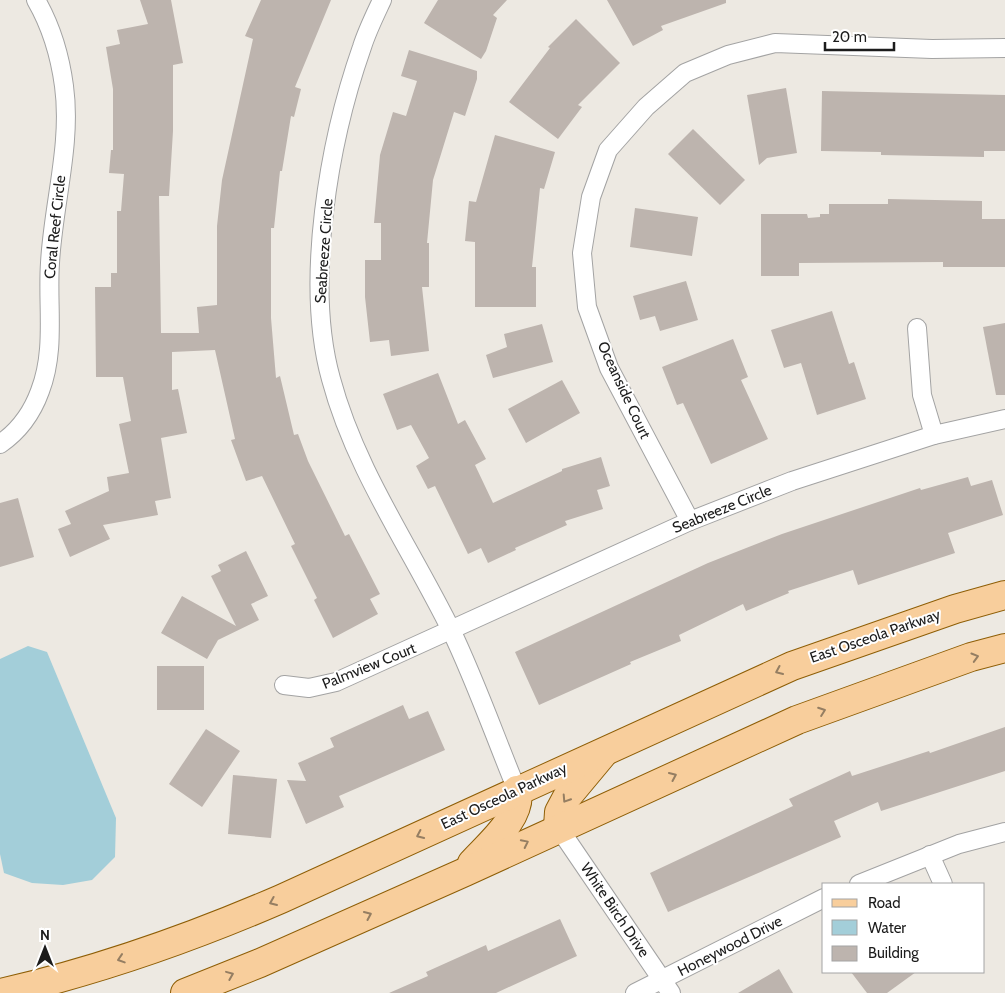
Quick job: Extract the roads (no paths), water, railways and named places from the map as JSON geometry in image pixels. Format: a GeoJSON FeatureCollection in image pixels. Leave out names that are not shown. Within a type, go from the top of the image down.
{"type":"FeatureCollection","features":[{"type":"Feature","properties":{"kind":"main road","name":"East Osceola Parkway"},"geometry":{"type":"LineString","coordinates":[[1,993],[85,971],[204,931],[297,892],[608,748],[792,666],[954,609],[1005,595]]}},
{"type":"Feature","properties":{"kind":"main road"},"geometry":{"type":"LineString","coordinates":[[185,993],[260,963],[465,872],[558,827],[797,720],[971,657],[1005,648]]}},
{"type":"Feature","properties":{"kind":"main road"},"geometry":{"type":"LineString","coordinates":[[558,827],[558,812],[566,797],[608,748]]}},
{"type":"Feature","properties":{"kind":"main road"},"geometry":{"type":"LineString","coordinates":[[465,872],[510,819],[519,799],[517,790]]}},
{"type":"Feature","properties":{"kind":"street","name":"Coral Reef Circle"},"geometry":{"type":"LineString","coordinates":[[0,444],[22,425],[33,408],[41,390],[49,350],[50,263],[66,109],[60,61],[46,20],[36,0]]}},
{"type":"Feature","properties":{"kind":"street","name":"Seabreeze Circle"},"geometry":{"type":"LineString","coordinates":[[382,0],[362,46],[342,118],[326,207],[320,260],[320,313],[330,378],[354,448],[451,632],[517,790]]}},
{"type":"Feature","properties":{"kind":"street","name":"Oceanside Court"},"geometry":{"type":"LineString","coordinates":[[690,521],[609,368],[587,307],[582,253],[591,197],[608,150],[646,107],[685,73],[728,55],[775,43],[932,49],[1005,48]]}},
{"type":"Feature","properties":{"kind":"street"},"geometry":{"type":"LineString","coordinates":[[917,328],[922,395],[934,435]]}},
{"type":"Feature","properties":{"kind":"street","name":"Seabreeze Circle"},"geometry":{"type":"LineString","coordinates":[[451,632],[690,521],[792,482],[934,435],[1005,419]]}},
{"type":"Feature","properties":{"kind":"street","name":"Palmview Court"},"geometry":{"type":"LineString","coordinates":[[284,686],[309,688],[336,682],[451,632]]}},
{"type":"Feature","properties":{"kind":"street","name":"White Birch Drive"},"geometry":{"type":"LineString","coordinates":[[558,827],[667,987]]}},
{"type":"Feature","properties":{"kind":"street"},"geometry":{"type":"LineString","coordinates":[[862,883],[959,844],[1005,832]]}},
{"type":"Feature","properties":{"kind":"street"},"geometry":{"type":"LineString","coordinates":[[930,856],[943,883]]}},
{"type":"Feature","properties":{"kind":"street","name":"Honeywood Drive"},"geometry":{"type":"LineString","coordinates":[[635,993],[667,987],[822,899]]}},
{"type":"Feature","properties":{"kind":"water"},"geometry":{"type":"Polygon","coordinates":[[[28,646],[47,652],[116,818],[115,857],[92,880],[63,885],[32,883],[4,873],[0,854],[0,659],[28,646]]]}}]}
